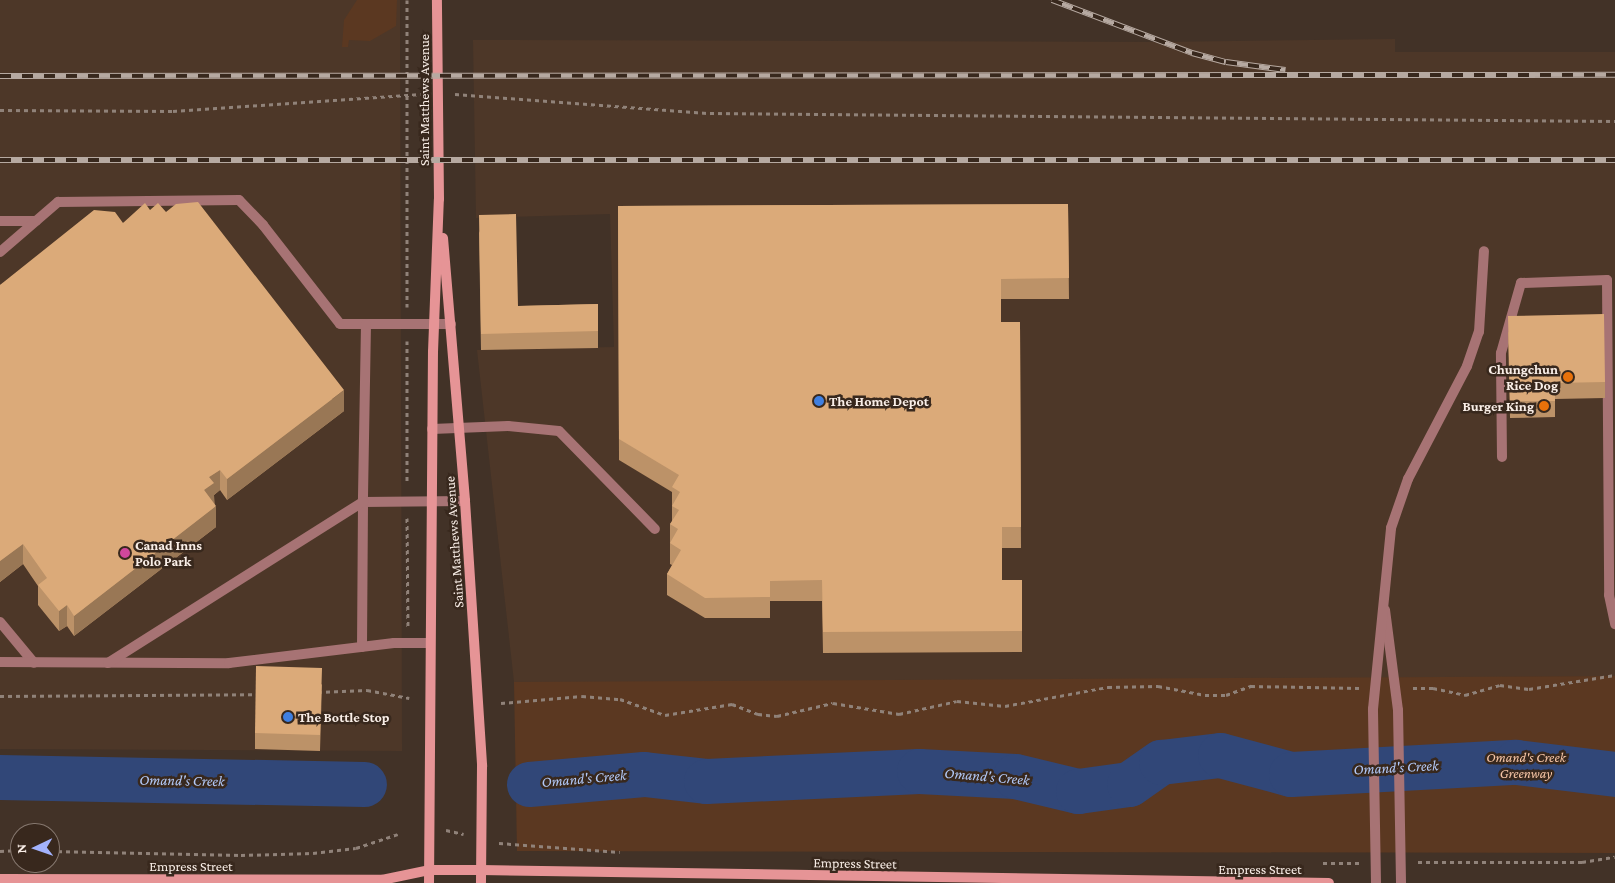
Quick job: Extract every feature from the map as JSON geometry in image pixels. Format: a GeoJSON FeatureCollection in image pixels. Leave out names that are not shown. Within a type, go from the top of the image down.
{"type":"FeatureCollection","features":[{"type":"Feature","properties":{"kind":"street","name":"Saint Matthews Avenue"},"geometry":{"type":"LineString","coordinates":[[429,883],[429,643],[432,429],[439,199],[437,0]]}},
{"type":"Feature","properties":{"kind":"street","name":"Saint Matthews Avenue"},"geometry":{"type":"LineString","coordinates":[[439,199],[460,429],[482,766],[483,839],[481,883]]}},
{"type":"Feature","properties":{"kind":"street","name":"Empress Street"},"geometry":{"type":"LineString","coordinates":[[3,880],[385,882],[429,870],[481,870],[1048,881],[1329,883]]}},
{"type":"Feature","properties":{"kind":"lane"},"geometry":{"type":"LineString","coordinates":[[0,252],[58,202],[239,200],[264,225],[340,324],[451,324]]}},
{"type":"Feature","properties":{"kind":"lane"},"geometry":{"type":"LineString","coordinates":[[0,221],[36,221]]}},
{"type":"Feature","properties":{"kind":"lane"},"geometry":{"type":"LineString","coordinates":[[1376,883],[1372,710],[1391,528],[1399,502],[1467,366],[1480,332],[1484,252]]}},
{"type":"Feature","properties":{"kind":"lane"},"geometry":{"type":"LineString","coordinates":[[1502,457],[1501,353],[1521,283],[1607,280],[1609,595],[1615,624]]}},
{"type":"Feature","properties":{"kind":"lane"},"geometry":{"type":"LineString","coordinates":[[362,647],[362,502],[366,324]]}},
{"type":"Feature","properties":{"kind":"lane"},"geometry":{"type":"LineString","coordinates":[[432,429],[508,426],[559,431],[655,530]]}},
{"type":"Feature","properties":{"kind":"lane"},"geometry":{"type":"LineString","coordinates":[[107,664],[362,502],[465,501]]}},
{"type":"Feature","properties":{"kind":"lane"},"geometry":{"type":"LineString","coordinates":[[1383,594],[1398,710],[1401,883]]}},
{"type":"Feature","properties":{"kind":"lane"},"geometry":{"type":"LineString","coordinates":[[0,622],[34,663]]}},
{"type":"Feature","properties":{"kind":"lane"},"geometry":{"type":"LineString","coordinates":[[0,662],[107,664],[229,663],[362,647],[429,643]]}},
{"type":"Feature","properties":{"kind":"path"},"geometry":{"type":"LineString","coordinates":[[0,110],[173,111],[438,92],[710,113],[1615,121]]}},
{"type":"Feature","properties":{"kind":"path"},"geometry":{"type":"LineString","coordinates":[[1396,688],[1433,688],[1466,695],[1500,686],[1529,689],[1615,675]]}},
{"type":"Feature","properties":{"kind":"path"},"geometry":{"type":"LineString","coordinates":[[501,703],[582,696],[620,699],[665,716],[732,704],[758,714],[777,716],[833,703],[899,714],[957,701],[1005,706],[1108,687],[1158,686],[1205,695],[1226,695],[1251,686],[1374,688]]}},
{"type":"Feature","properties":{"kind":"path"},"geometry":{"type":"LineString","coordinates":[[309,692],[367,690],[409,698]]}},
{"type":"Feature","properties":{"kind":"path"},"geometry":{"type":"LineString","coordinates":[[0,696],[261,694]]}},
{"type":"Feature","properties":{"kind":"path"},"geometry":{"type":"LineString","coordinates":[[429,826],[483,839]]}},
{"type":"Feature","properties":{"kind":"path"},"geometry":{"type":"LineString","coordinates":[[60,851],[313,853],[356,848],[398,834]]}},
{"type":"Feature","properties":{"kind":"path"},"geometry":{"type":"LineString","coordinates":[[502,844],[585,848],[628,854]]}},
{"type":"Feature","properties":{"kind":"path"},"geometry":{"type":"LineString","coordinates":[[1400,862],[1582,862],[1615,857]]}},
{"type":"Feature","properties":{"kind":"path"},"geometry":{"type":"LineString","coordinates":[[1318,863],[1375,863]]}},
{"type":"Feature","properties":{"kind":"shaded area"},"geometry":{"type":"Polygon","coordinates":[[[0,0],[400,0],[402,751],[0,749],[0,0]]]}},
{"type":"Feature","properties":{"kind":"shaded area"},"geometry":{"type":"Polygon","coordinates":[[[1395,39],[1395,52],[1615,52],[1615,676],[704,684],[514,682],[477,350],[614,347],[610,214],[476,218],[473,40],[1159,42],[1395,39]]]}},
{"type":"Feature","properties":{"kind":"green space"},"geometry":{"type":"Polygon","coordinates":[[[357,0],[397,0],[396,26],[370,41],[349,40],[348,47],[342,47],[344,20],[357,0]]]}},
{"type":"Feature","properties":{"kind":"green space","name":"Omand's Creek Greenway"},"geometry":{"type":"Polygon","coordinates":[[[1615,676],[1615,853],[517,851],[514,682],[1615,676]]]}},
{"type":"Feature","properties":{"kind":"building"},"geometry":{"type":"Polygon","coordinates":[[[198,202],[344,390],[227,479],[220,470],[209,477],[214,483],[204,490],[216,506],[74,616],[67,605],[59,611],[38,585],[47,578],[23,544],[0,561],[0,285],[94,210],[115,212],[123,223],[145,203],[150,210],[158,203],[166,212],[176,204],[198,202]]]}},
{"type":"Feature","properties":{"kind":"building","name":"The Home Depot"},"geometry":{"type":"Polygon","coordinates":[[[1068,204],[1069,278],[1001,279],[1001,322],[1020,322],[1021,527],[1002,527],[1002,580],[1022,580],[1022,631],[823,632],[822,580],[770,581],[770,597],[705,598],[667,574],[681,550],[670,543],[678,529],[670,524],[679,510],[672,506],[680,492],[672,487],[679,475],[619,439],[618,206],[1068,204]]]}},
{"type":"Feature","properties":{"kind":"building"},"geometry":{"type":"Polygon","coordinates":[[[516,214],[518,306],[598,304],[598,331],[481,334],[479,215],[516,214]]]}},
{"type":"Feature","properties":{"kind":"building"},"geometry":{"type":"Polygon","coordinates":[[[1604,314],[1605,382],[1555,383],[1555,401],[1510,401],[1508,316],[1604,314]]]}},
{"type":"Feature","properties":{"kind":"building","name":"The Bottle Stop"},"geometry":{"type":"Polygon","coordinates":[[[256,666],[322,668],[320,735],[255,733],[256,666]]]}},
{"type":"Feature","properties":{"kind":"waterway","name":"Omand's Creek"},"geometry":{"type":"LineString","coordinates":[[529,784],[644,774],[706,781],[919,771],[1015,776],[1078,791],[1129,784],[1161,762],[1220,755],[1291,774],[1516,762],[1615,774]]}},
{"type":"Feature","properties":{"kind":"waterway","name":"Omand's Creek"},"geometry":{"type":"LineString","coordinates":[[0,777],[364,784]]}},
{"type":"Feature","properties":{"kind":"railway"},"geometry":{"type":"LineString","coordinates":[[1052,0],[1192,53],[1226,62],[1285,70]]}},
{"type":"Feature","properties":{"kind":"railway"},"geometry":{"type":"LineString","coordinates":[[0,76],[1615,75]]}},
{"type":"Feature","properties":{"kind":"railway"},"geometry":{"type":"LineString","coordinates":[[0,160],[1615,160]]}},
{"type":"Feature","properties":{"kind":"place","name":"Chungchun Rice Dog"},"geometry":{"type":"Point","coordinates":[1568,377]}},
{"type":"Feature","properties":{"kind":"place","name":"The Home Depot"},"geometry":{"type":"Point","coordinates":[819,401]}},
{"type":"Feature","properties":{"kind":"place","name":"Burger King"},"geometry":{"type":"Point","coordinates":[1544,406]}},
{"type":"Feature","properties":{"kind":"place","name":"Canad Inns Polo Park"},"geometry":{"type":"Point","coordinates":[125,553]}},
{"type":"Feature","properties":{"kind":"place","name":"The Bottle Stop"},"geometry":{"type":"Point","coordinates":[288,717]}}]}
